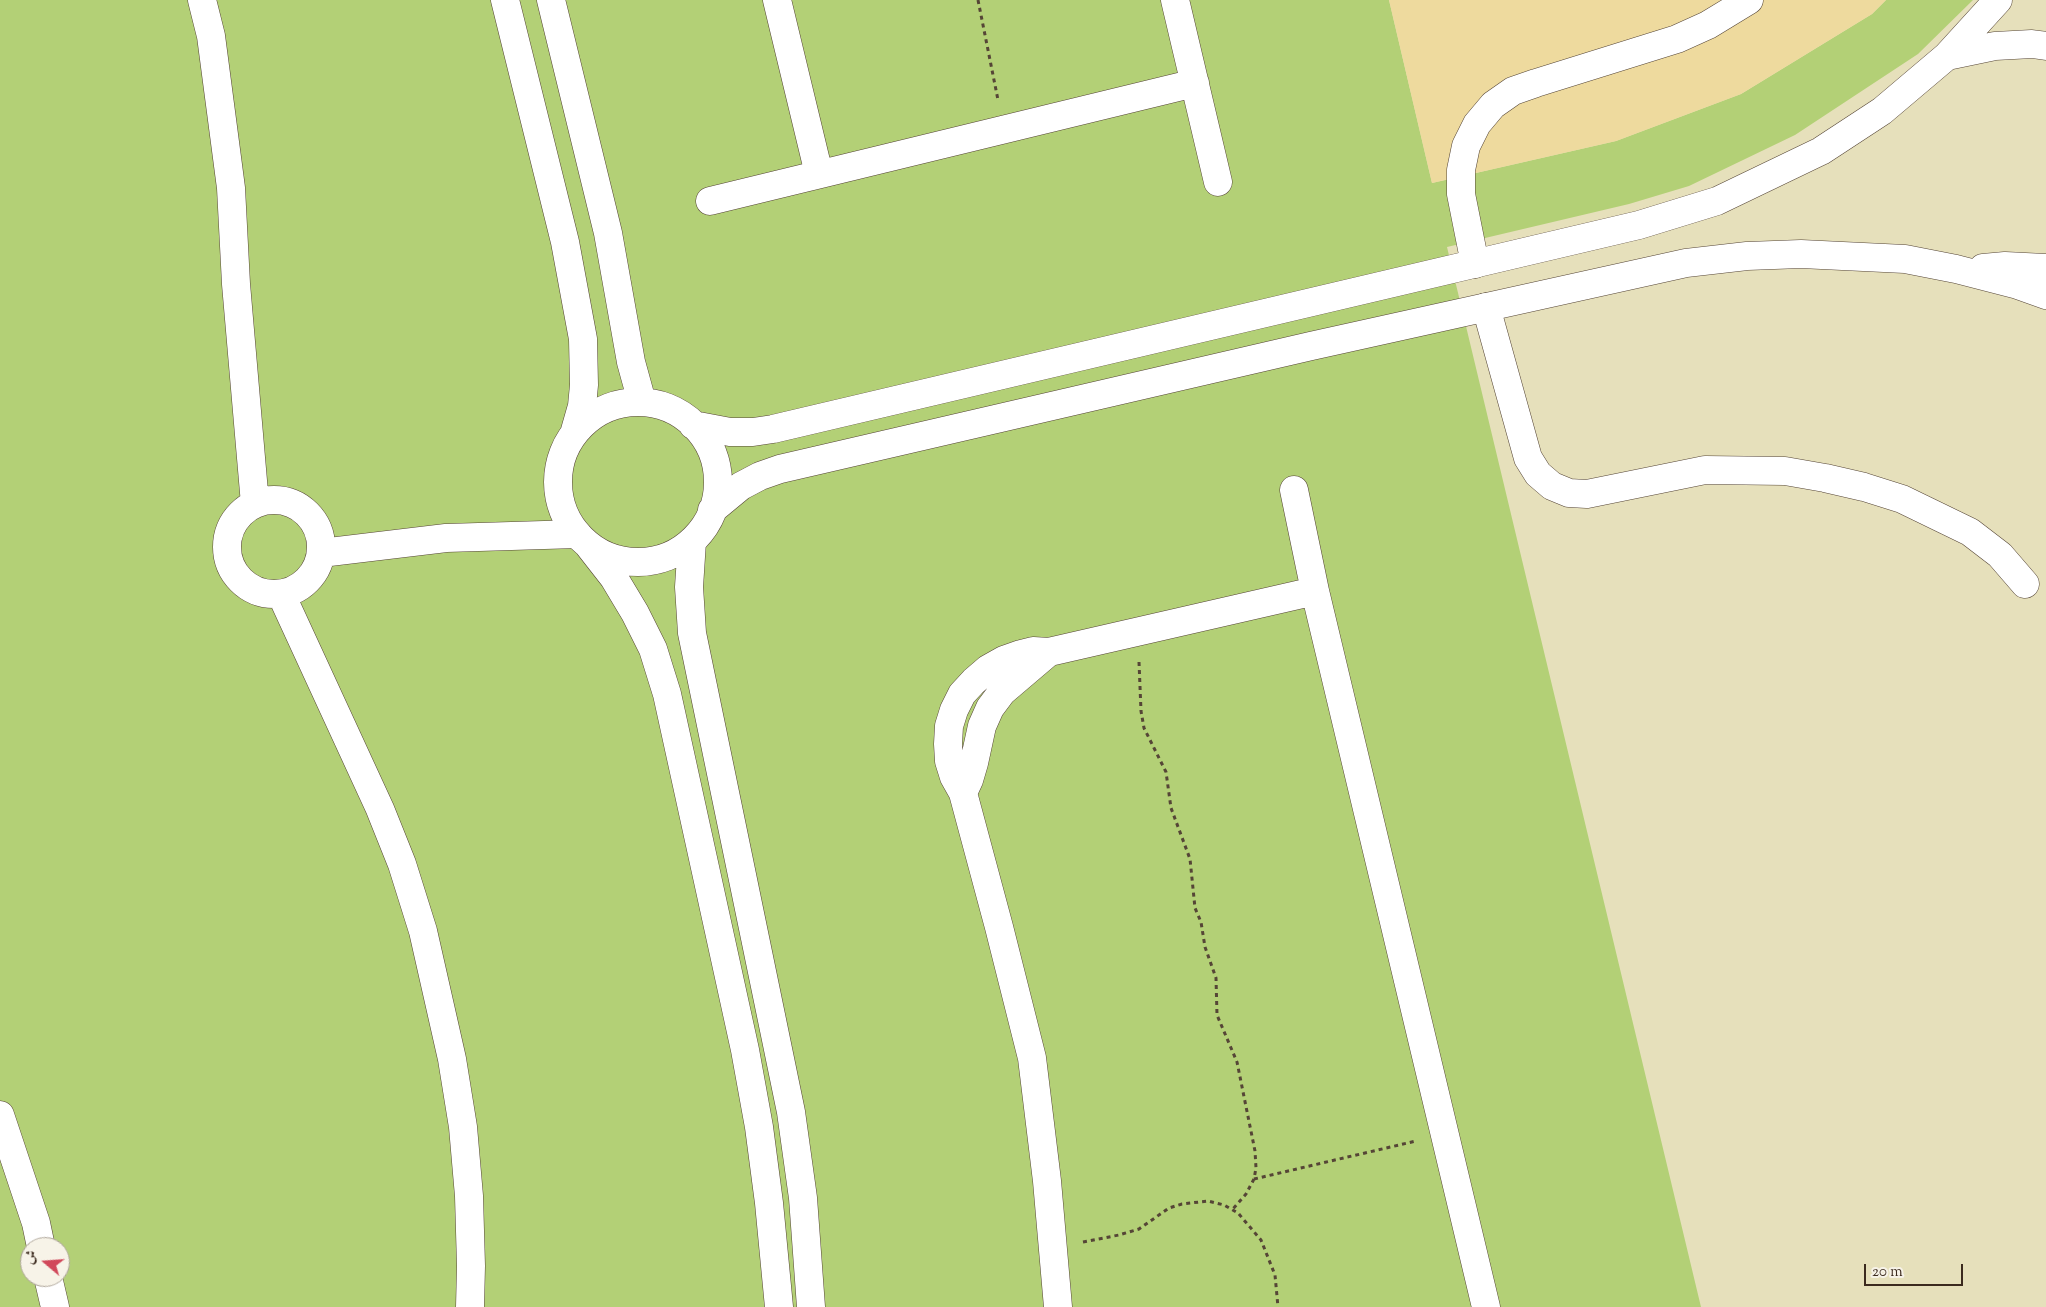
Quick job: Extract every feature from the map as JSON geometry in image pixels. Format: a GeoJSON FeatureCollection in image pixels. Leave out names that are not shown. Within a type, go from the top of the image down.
{"type":"FeatureCollection","features":[{"type":"Feature","properties":{"kind":"street"},"geometry":{"type":"LineString","coordinates":[[202,0],[211,36],[231,188],[236,284],[255,504]]}},
{"type":"Feature","properties":{"kind":"street"},"geometry":{"type":"LineString","coordinates":[[505,0],[565,242],[583,339],[584,385],[582,406],[574,434]]}},
{"type":"Feature","properties":{"kind":"street"},"geometry":{"type":"LineString","coordinates":[[551,0],[608,233],[631,362],[642,402]]}},
{"type":"Feature","properties":{"kind":"street"},"geometry":{"type":"LineString","coordinates":[[777,0],[819,174]]}},
{"type":"Feature","properties":{"kind":"street"},"geometry":{"type":"LineString","coordinates":[[1175,0],[1218,182]]}},
{"type":"Feature","properties":{"kind":"street"},"geometry":{"type":"LineString","coordinates":[[1475,264],[1461,194],[1461,170],[1466,146],[1477,124],[1493,105],[1513,91],[1536,82],[1677,39],[1708,25],[1750,0]]}},
{"type":"Feature","properties":{"kind":"street"},"geometry":{"type":"LineString","coordinates":[[693,425],[730,432],[753,432],[773,429],[1639,225],[1725,197],[1821,151],[1882,111],[1947,56],[1998,0]]}},
{"type":"Feature","properties":{"kind":"street"},"geometry":{"type":"LineString","coordinates":[[1947,56],[1995,46],[2032,44],[2046,46]]}},
{"type":"Feature","properties":{"kind":"street"},"geometry":{"type":"LineString","coordinates":[[710,201],[1194,83]]}},
{"type":"Feature","properties":{"kind":"street"},"geometry":{"type":"LineString","coordinates":[[712,510],[742,486],[760,476],[780,469],[1686,263],[1747,256],[1852,256],[1905,259],[1956,269],[2018,285],[2046,295]]}},
{"type":"Feature","properties":{"kind":"street"},"geometry":{"type":"LineString","coordinates":[[1956,269],[2005,266],[2046,268]]}},
{"type":"Feature","properties":{"kind":"street"},"geometry":{"type":"LineString","coordinates":[[1486,307],[1528,458],[1538,474],[1552,486],[1569,493],[1587,494],[1705,470],[1785,472],[1825,478],[1864,487],[1902,499],[1970,532],[2000,555],[2025,584]]}},
{"type":"Feature","properties":{"kind":"street"},"geometry":{"type":"LineString","coordinates":[[321,552],[446,538],[583,540],[605,556],[623,561],[642,562],[660,559],[677,552],[692,541],[704,527],[712,510],[717,492],[717,474],[713,456],[705,439],[679,413],[662,406],[642,402],[623,404],[605,409],[588,420],[574,434],[565,449],[560,466],[558,484],[560,502],[567,519],[583,540],[614,578],[635,613],[653,649],[667,694],[745,1050],[769,1204],[779,1307]]}},
{"type":"Feature","properties":{"kind":"street"},"geometry":{"type":"LineString","coordinates":[[1294,490],[1315,590],[1486,1307]]}},
{"type":"Feature","properties":{"kind":"street"},"geometry":{"type":"LineString","coordinates":[[270,500],[285,502],[299,508],[309,517],[316,527],[321,552],[312,575],[303,584],[281,594],[266,594],[252,589],[240,580],[231,568],[227,554],[230,532],[233,524],[242,512],[255,504],[270,500]]}},
{"type":"Feature","properties":{"kind":"street"},"geometry":{"type":"LineString","coordinates":[[692,541],[689,587],[692,633],[791,1112],[803,1198],[811,1307]]}},
{"type":"Feature","properties":{"kind":"street"},"geometry":{"type":"LineString","coordinates":[[1058,1307],[1054,1245],[1032,1058],[1000,927],[963,793],[974,763],[982,726],[990,708],[1002,692],[1049,652],[1315,590]]}},
{"type":"Feature","properties":{"kind":"street"},"geometry":{"type":"LineString","coordinates":[[281,594],[380,809],[402,864],[423,931],[452,1059],[463,1127],[469,1196],[470,1307]]}},
{"type":"Feature","properties":{"kind":"street"},"geometry":{"type":"LineString","coordinates":[[0,1115],[39,1237]]}},
{"type":"Feature","properties":{"kind":"street"},"geometry":{"type":"LineString","coordinates":[[50,1287],[55,1307]]}},
{"type":"Feature","properties":{"kind":"path"},"geometry":{"type":"LineString","coordinates":[[978,0],[1004,128]]}},
{"type":"Feature","properties":{"kind":"path"},"geometry":{"type":"LineString","coordinates":[[1139,631],[1141,711],[1148,736],[1166,772],[1171,808],[1190,859],[1196,908],[1205,947],[1216,978],[1217,1015],[1237,1062],[1255,1151],[1256,1168],[1254,1179],[1246,1194],[1232,1210]]}},
{"type":"Feature","properties":{"kind":"path"},"geometry":{"type":"LineString","coordinates":[[1254,1179],[1445,1134]]}},
{"type":"Feature","properties":{"kind":"path"},"geometry":{"type":"LineString","coordinates":[[1054,1245],[1096,1240],[1139,1229],[1169,1208],[1188,1202],[1208,1201],[1224,1205],[1249,1224],[1265,1248],[1275,1276],[1278,1307]]}},
{"type":"Feature","properties":{"kind":"green space"},"geometry":{"type":"Polygon","coordinates":[[[0,0],[1389,0],[1432,183],[1616,141],[1741,94],[1872,14],[1886,0],[1973,0],[1918,54],[1795,135],[1689,186],[1629,204],[1447,247],[1701,1307],[0,1307],[0,0]]]}},
{"type":"Feature","properties":{"kind":"sand"},"geometry":{"type":"Polygon","coordinates":[[[1389,0],[1886,0],[1872,14],[1741,94],[1616,141],[1432,183],[1389,0]]]}}]}
